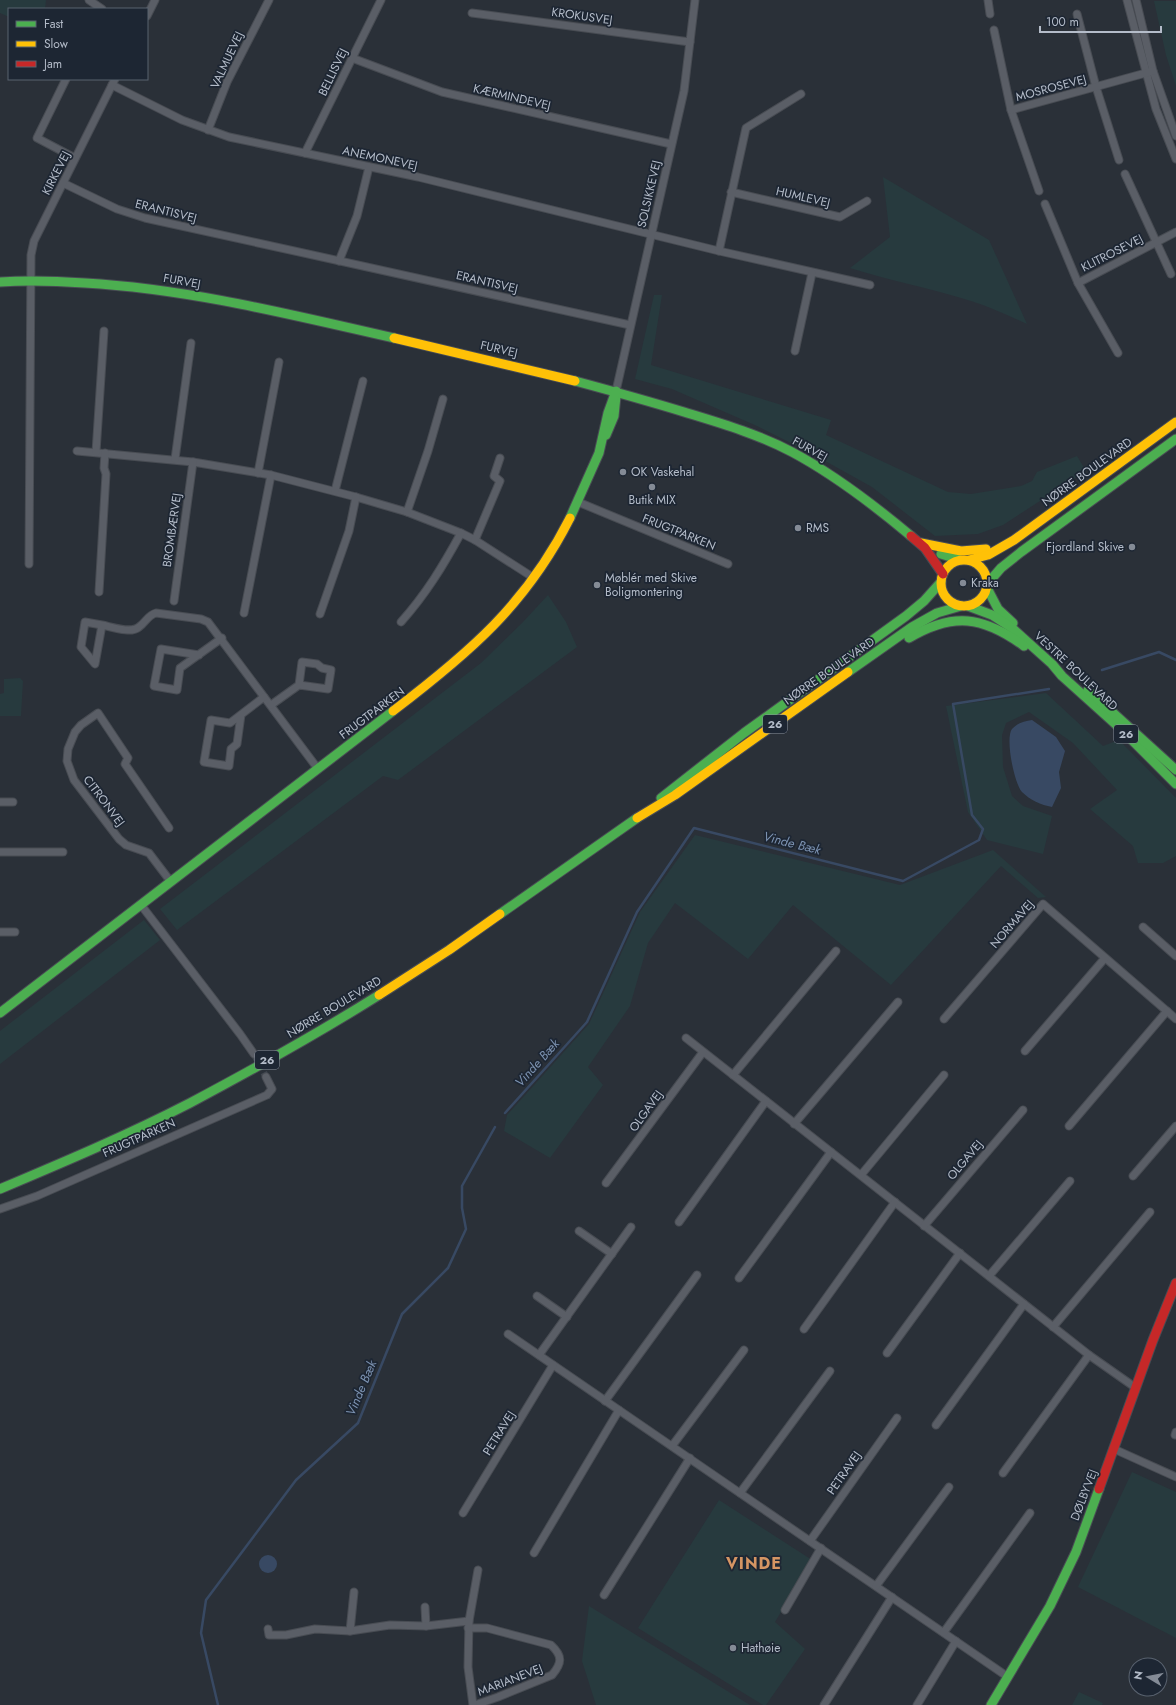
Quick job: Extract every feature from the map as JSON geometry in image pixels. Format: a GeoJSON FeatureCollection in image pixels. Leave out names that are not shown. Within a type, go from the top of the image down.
{"type":"FeatureCollection","features":[{"type":"Feature","properties":{"kind":"main road","name":"FURVEJ"},"geometry":{"type":"LineString","coordinates":[[0,282],[31,280],[97,283],[176,291],[535,370],[616,391],[730,426],[771,442],[808,460],[847,485],[922,545],[964,560]]}},
{"type":"Feature","properties":{"kind":"main road","name":"FRUGTPARKEN"},"geometry":{"type":"LineString","coordinates":[[0,1013],[446,672],[501,619],[534,578],[557,542],[578,502],[597,458],[603,439],[606,421],[616,391]]}},
{"type":"Feature","properties":{"kind":"main road","name":"NØRRE BOULEVARD"},"geometry":{"type":"LineString","coordinates":[[964,560],[988,555],[1014,540],[1176,422]]}},
{"type":"Feature","properties":{"kind":"main road"},"geometry":{"type":"LineString","coordinates":[[987,586],[1001,568],[1021,552],[1176,439]]}},
{"type":"Feature","properties":{"kind":"main road"},"geometry":{"type":"LineString","coordinates":[[922,545],[965,553],[988,549],[1014,540]]}},
{"type":"Feature","properties":{"kind":"main road","name":"FURVEJ"},"geometry":{"type":"LineString","coordinates":[[922,545],[942,578]]}},
{"type":"Feature","properties":{"kind":"main road","name":"26"},"geometry":{"type":"LineString","coordinates":[[964,560],[975,562],[984,570],[987,586],[980,600],[964,606],[949,600],[942,588],[942,578],[953,563],[964,560]]}},
{"type":"Feature","properties":{"kind":"main road","name":"NØRRE BOULEVARD"},"geometry":{"type":"LineString","coordinates":[[637,818],[682,780],[738,737],[906,616],[924,600],[942,578]]}},
{"type":"Feature","properties":{"kind":"main road","name":"VESTRE BOULEVARD"},"geometry":{"type":"LineString","coordinates":[[987,586],[998,609],[1007,618],[1176,770]]}},
{"type":"Feature","properties":{"kind":"main road","name":"NØRRE BOULEVARD"},"geometry":{"type":"LineString","coordinates":[[0,1189],[86,1152],[188,1103],[323,1030],[449,950],[637,818],[675,795],[925,619],[937,613],[964,606]]}},
{"type":"Feature","properties":{"kind":"main road","name":"VESTRE BOULEVARD"},"geometry":{"type":"LineString","coordinates":[[964,606],[992,615],[1012,628],[1122,730],[1176,784]]}},
{"type":"Feature","properties":{"kind":"main road","name":"26"},"geometry":{"type":"LineString","coordinates":[[835,682],[856,672],[918,631],[932,624],[948,620],[964,620],[989,625],[1002,631],[1062,676]]}},
{"type":"Feature","properties":{"kind":"main road","name":"DØLBYVEJ"},"geometry":{"type":"LineString","coordinates":[[991,1705],[1050,1606],[1076,1552],[1153,1340],[1176,1283]]}},
{"type":"Feature","properties":{"kind":"street"},"geometry":{"type":"LineString","coordinates":[[89,0],[100,8]]}},
{"type":"Feature","properties":{"kind":"street"},"geometry":{"type":"LineString","coordinates":[[148,14],[155,0]]}},
{"type":"Feature","properties":{"kind":"street","name":"VALMUEVEJ"},"geometry":{"type":"LineString","coordinates":[[208,130],[227,82],[268,0]]}},
{"type":"Feature","properties":{"kind":"street","name":"BELLISVEJ"},"geometry":{"type":"LineString","coordinates":[[305,153],[381,0]]}},
{"type":"Feature","properties":{"kind":"street","name":"SOLSIKKEVEJ"},"geometry":{"type":"LineString","coordinates":[[616,391],[684,91],[695,0]]}},
{"type":"Feature","properties":{"kind":"street"},"geometry":{"type":"LineString","coordinates":[[988,0],[990,14]]}},
{"type":"Feature","properties":{"kind":"street"},"geometry":{"type":"LineString","coordinates":[[1127,0],[1145,73],[1156,109],[1176,160]]}},
{"type":"Feature","properties":{"kind":"street"},"geometry":{"type":"LineString","coordinates":[[1136,0],[1154,71],[1176,136]]}},
{"type":"Feature","properties":{"kind":"street","name":"KROKUSVEJ"},"geometry":{"type":"LineString","coordinates":[[472,12],[690,42]]}},
{"type":"Feature","properties":{"kind":"street","name":"MOSROSEVEJ"},"geometry":{"type":"LineString","coordinates":[[1076,14],[1096,87],[1119,160]]}},
{"type":"Feature","properties":{"kind":"street","name":"MOSROSEVEJ"},"geometry":{"type":"LineString","coordinates":[[994,30],[1012,110],[1039,191]]}},
{"type":"Feature","properties":{"kind":"street","name":"KÆRMINDEVEJ"},"geometry":{"type":"LineString","coordinates":[[352,58],[442,92],[671,144]]}},
{"type":"Feature","properties":{"kind":"street","name":"MOSROSEVEJ"},"geometry":{"type":"LineString","coordinates":[[1012,110],[1154,71]]}},
{"type":"Feature","properties":{"kind":"street"},"geometry":{"type":"LineString","coordinates":[[66,80],[37,138],[75,158]]}},
{"type":"Feature","properties":{"kind":"street","name":"ANEMONEVEJ"},"geometry":{"type":"LineString","coordinates":[[114,82],[182,120],[229,137],[418,177],[651,234]]}},
{"type":"Feature","properties":{"kind":"street","name":"KIRKEVEJ"},"geometry":{"type":"LineString","coordinates":[[31,280],[31,255],[34,241],[114,82]]}},
{"type":"Feature","properties":{"kind":"street"},"geometry":{"type":"LineString","coordinates":[[719,251],[746,128],[801,94]]}},
{"type":"Feature","properties":{"kind":"street"},"geometry":{"type":"LineString","coordinates":[[339,261],[357,216],[369,167]]}},
{"type":"Feature","properties":{"kind":"street","name":"KLITROSEVEJ"},"geometry":{"type":"LineString","coordinates":[[1125,174],[1155,243],[1171,274]]}},
{"type":"Feature","properties":{"kind":"street","name":"ERANTISVEJ"},"geometry":{"type":"LineString","coordinates":[[63,183],[117,209],[145,218],[630,326]]}},
{"type":"Feature","properties":{"kind":"street","name":"HUMLEVEJ"},"geometry":{"type":"LineString","coordinates":[[731,192],[840,216],[867,200]]}},
{"type":"Feature","properties":{"kind":"street","name":"KLITROSEVEJ"},"geometry":{"type":"LineString","coordinates":[[1045,204],[1078,282],[1118,353]]}},
{"type":"Feature","properties":{"kind":"street","name":"KLITROSEVEJ"},"geometry":{"type":"LineString","coordinates":[[1078,282],[1176,232]]}},
{"type":"Feature","properties":{"kind":"street"},"geometry":{"type":"LineString","coordinates":[[651,234],[812,273],[870,285]]}},
{"type":"Feature","properties":{"kind":"street"},"geometry":{"type":"LineString","coordinates":[[795,351],[812,273]]}},
{"type":"Feature","properties":{"kind":"street"},"geometry":{"type":"LineString","coordinates":[[29,564],[31,280]]}},
{"type":"Feature","properties":{"kind":"street"},"geometry":{"type":"LineString","coordinates":[[96,452],[104,331]]}},
{"type":"Feature","properties":{"kind":"street"},"geometry":{"type":"LineString","coordinates":[[176,459],[191,343]]}},
{"type":"Feature","properties":{"kind":"street"},"geometry":{"type":"LineString","coordinates":[[258,473],[279,362]]}},
{"type":"Feature","properties":{"kind":"street"},"geometry":{"type":"LineString","coordinates":[[335,491],[363,381]]}},
{"type":"Feature","properties":{"kind":"street"},"geometry":{"type":"LineString","coordinates":[[407,512],[428,451],[443,399]]}},
{"type":"Feature","properties":{"kind":"street"},"geometry":{"type":"LineString","coordinates":[[77,451],[176,459],[271,475],[335,491],[407,512],[461,533],[475,540],[534,578]]}},
{"type":"Feature","properties":{"kind":"street"},"geometry":{"type":"LineString","coordinates":[[99,592],[106,474],[104,468],[105,453]]}},
{"type":"Feature","properties":{"kind":"street"},"geometry":{"type":"LineString","coordinates":[[475,540],[500,481],[494,476],[500,458]]}},
{"type":"Feature","properties":{"kind":"street","name":"BROMBÆRVEJ"},"geometry":{"type":"LineString","coordinates":[[174,601],[193,462]]}},
{"type":"Feature","properties":{"kind":"street"},"geometry":{"type":"LineString","coordinates":[[244,613],[271,475]]}},
{"type":"Feature","properties":{"kind":"street"},"geometry":{"type":"LineString","coordinates":[[320,614],[349,531],[356,497]]}},
{"type":"Feature","properties":{"kind":"street","name":"FRUGTPARKEN"},"geometry":{"type":"LineString","coordinates":[[578,502],[728,564]]}},
{"type":"Feature","properties":{"kind":"street"},"geometry":{"type":"LineString","coordinates":[[402,622],[421,600],[434,581],[461,533]]}},
{"type":"Feature","properties":{"kind":"street"},"geometry":{"type":"LineString","coordinates":[[102,625],[95,664],[81,647],[85,622],[133,630],[138,628],[151,614],[156,613],[202,619],[213,626],[318,769]]}},
{"type":"Feature","properties":{"kind":"street"},"geometry":{"type":"LineString","coordinates":[[199,655],[161,649],[154,686],[177,690],[180,668],[199,655],[222,638]]}},
{"type":"Feature","properties":{"kind":"street"},"geometry":{"type":"LineString","coordinates":[[271,705],[299,684],[302,662],[318,664],[322,668],[331,670],[328,689],[299,684]]}},
{"type":"Feature","properties":{"kind":"street"},"geometry":{"type":"LineString","coordinates":[[241,715],[236,744],[231,749],[229,766],[204,762],[211,720],[230,723],[264,697]]}},
{"type":"Feature","properties":{"kind":"street","name":"CITRONVEJ"},"geometry":{"type":"LineString","coordinates":[[169,828],[125,764],[128,758],[98,713],[81,725],[71,740],[68,749],[67,762],[74,780],[119,839],[126,845],[149,853],[171,882]]}},
{"type":"Feature","properties":{"kind":"street"},"geometry":{"type":"LineString","coordinates":[[0,802],[13,802]]}},
{"type":"Feature","properties":{"kind":"street"},"geometry":{"type":"LineString","coordinates":[[0,852],[63,852]]}},
{"type":"Feature","properties":{"kind":"street","name":"NORMAVEJ"},"geometry":{"type":"LineString","coordinates":[[944,1019],[1043,904],[1176,1019]]}},
{"type":"Feature","properties":{"kind":"street"},"geometry":{"type":"LineString","coordinates":[[141,905],[254,1054]]}},
{"type":"Feature","properties":{"kind":"street"},"geometry":{"type":"LineString","coordinates":[[1143,927],[1176,956]]}},
{"type":"Feature","properties":{"kind":"street"},"geometry":{"type":"LineString","coordinates":[[0,932],[14,932]]}},
{"type":"Feature","properties":{"kind":"street"},"geometry":{"type":"LineString","coordinates":[[732,1075],[836,951]]}},
{"type":"Feature","properties":{"kind":"street"},"geometry":{"type":"LineString","coordinates":[[1025,1051],[1105,958]]}},
{"type":"Feature","properties":{"kind":"street"},"geometry":{"type":"LineString","coordinates":[[794,1124],[898,1002]]}},
{"type":"Feature","properties":{"kind":"street"},"geometry":{"type":"LineString","coordinates":[[1068,1126],[1167,1011]]}},
{"type":"Feature","properties":{"kind":"street"},"geometry":{"type":"LineString","coordinates":[[686,1038],[1053,1327],[1136,1388]]}},
{"type":"Feature","properties":{"kind":"street","name":"OLGAVEJ"},"geometry":{"type":"LineString","coordinates":[[606,1183],[703,1052]]}},
{"type":"Feature","properties":{"kind":"street"},"geometry":{"type":"LineString","coordinates":[[860,1176],[944,1075]]}},
{"type":"Feature","properties":{"kind":"street","name":"FRUGTPARKEN"},"geometry":{"type":"LineString","coordinates":[[0,1209],[37,1196],[267,1095],[272,1088],[266,1077]]}},
{"type":"Feature","properties":{"kind":"street"},"geometry":{"type":"LineString","coordinates":[[679,1222],[766,1101]]}},
{"type":"Feature","properties":{"kind":"street","name":"OLGAVEJ"},"geometry":{"type":"LineString","coordinates":[[924,1226],[1023,1110]]}},
{"type":"Feature","properties":{"kind":"street"},"geometry":{"type":"LineString","coordinates":[[1133,1176],[1176,1126]]}},
{"type":"Feature","properties":{"kind":"street"},"geometry":{"type":"LineString","coordinates":[[739,1278],[831,1152]]}},
{"type":"Feature","properties":{"kind":"street"},"geometry":{"type":"LineString","coordinates":[[989,1276],[1070,1181]]}},
{"type":"Feature","properties":{"kind":"street"},"geometry":{"type":"LineString","coordinates":[[804,1329],[895,1202]]}},
{"type":"Feature","properties":{"kind":"street"},"geometry":{"type":"LineString","coordinates":[[1053,1327],[1150,1212]]}},
{"type":"Feature","properties":{"kind":"street"},"geometry":{"type":"LineString","coordinates":[[540,1355],[631,1227]]}},
{"type":"Feature","properties":{"kind":"street"},"geometry":{"type":"LineString","coordinates":[[579,1231],[612,1254]]}},
{"type":"Feature","properties":{"kind":"street"},"geometry":{"type":"LineString","coordinates":[[887,1353],[960,1254]]}},
{"type":"Feature","properties":{"kind":"street"},"geometry":{"type":"LineString","coordinates":[[605,1401],[697,1275]]}},
{"type":"Feature","properties":{"kind":"street"},"geometry":{"type":"LineString","coordinates":[[537,1296],[567,1317]]}},
{"type":"Feature","properties":{"kind":"street"},"geometry":{"type":"LineString","coordinates":[[936,1425],[1024,1304]]}},
{"type":"Feature","properties":{"kind":"street"},"geometry":{"type":"LineString","coordinates":[[508,1334],[1008,1677]]}},
{"type":"Feature","properties":{"kind":"street"},"geometry":{"type":"LineString","coordinates":[[672,1446],[744,1350]]}},
{"type":"Feature","properties":{"kind":"street"},"geometry":{"type":"LineString","coordinates":[[1003,1473],[1089,1354]]}},
{"type":"Feature","properties":{"kind":"street","name":"PETRAVEJ"},"geometry":{"type":"LineString","coordinates":[[463,1512],[553,1365]]}},
{"type":"Feature","properties":{"kind":"street"},"geometry":{"type":"LineString","coordinates":[[740,1493],[830,1371]]}},
{"type":"Feature","properties":{"kind":"street"},"geometry":{"type":"LineString","coordinates":[[534,1553],[619,1410]]}},
{"type":"Feature","properties":{"kind":"street","name":"PETRAVEJ"},"geometry":{"type":"LineString","coordinates":[[810,1541],[897,1418]]}},
{"type":"Feature","properties":{"kind":"street"},"geometry":{"type":"LineString","coordinates":[[1176,1432],[1176,1435]]}},
{"type":"Feature","properties":{"kind":"street"},"geometry":{"type":"LineString","coordinates":[[1114,1449],[1176,1477]]}},
{"type":"Feature","properties":{"kind":"street"},"geometry":{"type":"LineString","coordinates":[[604,1595],[690,1458]]}},
{"type":"Feature","properties":{"kind":"street"},"geometry":{"type":"LineString","coordinates":[[876,1586],[948,1487]]}},
{"type":"Feature","properties":{"kind":"street"},"geometry":{"type":"LineString","coordinates":[[944,1632],[1030,1513]]}},
{"type":"Feature","properties":{"kind":"street"},"geometry":{"type":"LineString","coordinates":[[785,1610],[821,1548]]}},
{"type":"Feature","properties":{"kind":"street","name":"MARIANEVEJ"},"geometry":{"type":"LineString","coordinates":[[268,1629],[269,1636],[286,1635],[315,1629],[350,1631],[390,1626],[469,1624],[551,1645],[558,1652],[560,1659],[558,1668],[552,1675],[474,1705],[468,1667],[469,1624],[478,1570]]}},
{"type":"Feature","properties":{"kind":"street"},"geometry":{"type":"LineString","coordinates":[[350,1631],[354,1592]]}},
{"type":"Feature","properties":{"kind":"street"},"geometry":{"type":"LineString","coordinates":[[824,1705],[892,1597]]}},
{"type":"Feature","properties":{"kind":"street"},"geometry":{"type":"LineString","coordinates":[[425,1607],[426,1626]]}},
{"type":"Feature","properties":{"kind":"street"},"geometry":{"type":"LineString","coordinates":[[917,1705],[956,1641]]}},
{"type":"Feature","properties":{"kind":"green space"},"geometry":{"type":"Polygon","coordinates":[[[0,0],[46,0],[45,8],[8,8],[8,17],[0,13],[0,0]]]}},
{"type":"Feature","properties":{"kind":"green space"},"geometry":{"type":"Polygon","coordinates":[[[1154,1],[1176,1],[1176,86],[1166,55],[1154,1]]]}},
{"type":"Feature","properties":{"kind":"green space"},"geometry":{"type":"Polygon","coordinates":[[[883,177],[989,240],[1027,324],[971,301],[850,268],[890,237],[883,177]]]}},
{"type":"Feature","properties":{"kind":"green space"},"geometry":{"type":"Polygon","coordinates":[[[654,295],[662,295],[651,365],[831,420],[826,435],[948,492],[971,494],[1021,486],[1032,481],[1037,472],[1077,456],[1086,471],[1003,525],[978,534],[935,536],[872,487],[809,452],[757,426],[672,389],[635,379],[654,295]]]}},
{"type":"Feature","properties":{"kind":"green space"},"geometry":{"type":"Polygon","coordinates":[[[548,595],[566,622],[577,647],[398,780],[383,776],[177,930],[160,909],[481,663],[548,595]]]}},
{"type":"Feature","properties":{"kind":"green space"},"geometry":{"type":"Polygon","coordinates":[[[20,678],[23,681],[21,716],[0,716],[0,694],[4,693],[4,679],[20,678]]]}},
{"type":"Feature","properties":{"kind":"green space"},"geometry":{"type":"Polygon","coordinates":[[[1046,693],[1103,746],[1119,740],[1176,798],[1176,856],[1163,863],[1138,863],[1133,846],[1090,809],[1117,790],[1073,743],[1029,712],[1006,723],[1002,735],[1003,767],[1012,796],[1023,806],[1052,816],[1043,854],[987,840],[968,812],[946,706],[1046,693]]]}},
{"type":"Feature","properties":{"kind":"green space"},"geometry":{"type":"Polygon","coordinates":[[[695,835],[900,885],[993,850],[1046,897],[1038,898],[1001,866],[891,985],[793,905],[748,959],[675,903],[648,943],[630,1006],[588,1067],[603,1085],[550,1158],[504,1131],[507,1115],[589,1024],[640,912],[695,835]]]}},
{"type":"Feature","properties":{"kind":"green space"},"geometry":{"type":"Polygon","coordinates":[[[144,920],[160,940],[0,1064],[0,1031],[144,920]]]}},
{"type":"Feature","properties":{"kind":"green space"},"geometry":{"type":"Polygon","coordinates":[[[1132,1472],[1176,1492],[1176,1638],[1078,1587],[1132,1472]]]}},
{"type":"Feature","properties":{"kind":"green space"},"geometry":{"type":"Polygon","coordinates":[[[719,1500],[812,1560],[775,1622],[805,1649],[766,1705],[763,1705],[638,1628],[719,1500]]]}},
{"type":"Feature","properties":{"kind":"green space"},"geometry":{"type":"Polygon","coordinates":[[[589,1606],[750,1705],[596,1705],[582,1661],[589,1606]]]}},
{"type":"Feature","properties":{"kind":"green space"},"geometry":{"type":"Polygon","coordinates":[[[1079,1692],[1103,1703],[1102,1705],[1072,1705],[1079,1692]]]}},
{"type":"Feature","properties":{"kind":"water"},"geometry":{"type":"Polygon","coordinates":[[[1032,720],[1056,737],[1065,751],[1059,772],[1061,788],[1052,807],[1036,802],[1022,792],[1013,770],[1009,741],[1010,734],[1016,725],[1032,720]]]}},
{"type":"Feature","properties":{"kind":"water"},"geometry":{"type":"Polygon","coordinates":[[[268,1555],[274,1558],[277,1564],[274,1570],[268,1573],[262,1570],[259,1564],[262,1558],[268,1555]]]}},
{"type":"Feature","properties":{"kind":"waterway"},"geometry":{"type":"LineString","coordinates":[[1102,670],[1159,652],[1176,660]]}},
{"type":"Feature","properties":{"kind":"waterway","name":"Vinde Bæk"},"geometry":{"type":"LineString","coordinates":[[505,1113],[587,1022],[637,912],[694,828],[903,881],[979,840],[983,829],[972,815],[953,704],[1049,689]]}},
{"type":"Feature","properties":{"kind":"waterway","name":"Vinde Bæk"},"geometry":{"type":"LineString","coordinates":[[218,1705],[201,1633],[206,1600],[296,1480],[358,1423],[402,1314],[448,1268],[466,1229],[462,1208],[462,1186],[495,1127]]}},
{"type":"Feature","properties":{"kind":"tunnel"},"geometry":{"type":"LineString","coordinates":[[254,1054],[266,1077]]}},
{"type":"Feature","properties":{"kind":"traffic: fast"},"geometry":{"type":"LineString","coordinates":[[0,282],[74,282],[163,291],[241,304],[394,338]]}},
{"type":"Feature","properties":{"kind":"traffic: fast"},"geometry":{"type":"LineString","coordinates":[[575,381],[711,420],[739,429],[779,446],[824,470],[883,513],[911,536]]}},
{"type":"Feature","properties":{"kind":"traffic: fast"},"geometry":{"type":"LineString","coordinates":[[570,518],[599,453],[608,413],[616,391]]}},
{"type":"Feature","properties":{"kind":"traffic: fast"},"geometry":{"type":"LineString","coordinates":[[606,435],[614,416],[616,396]]}},
{"type":"Feature","properties":{"kind":"traffic: fast"},"geometry":{"type":"LineString","coordinates":[[988,583],[1001,568],[1021,552],[1176,439]]}},
{"type":"Feature","properties":{"kind":"traffic: fast"},"geometry":{"type":"LineString","coordinates":[[941,554],[960,560]]}},
{"type":"Feature","properties":{"kind":"traffic: fast"},"geometry":{"type":"LineString","coordinates":[[661,798],[744,733],[906,616],[924,601],[941,582]]}},
{"type":"Feature","properties":{"kind":"traffic: fast"},"geometry":{"type":"LineString","coordinates":[[987,588],[998,609],[1013,623]]}},
{"type":"Feature","properties":{"kind":"traffic: fast"},"geometry":{"type":"LineString","coordinates":[[848,672],[912,627],[937,613],[961,606]]}},
{"type":"Feature","properties":{"kind":"traffic: fast"},"geometry":{"type":"LineString","coordinates":[[968,606],[992,615],[1012,628],[1122,730],[1176,784]]}},
{"type":"Feature","properties":{"kind":"traffic: fast"},"geometry":{"type":"LineString","coordinates":[[909,638],[940,624],[954,621],[968,621],[981,623],[995,628],[1024,646]]}},
{"type":"Feature","properties":{"kind":"traffic: fast"},"geometry":{"type":"LineString","coordinates":[[1088,690],[1176,770]]}},
{"type":"Feature","properties":{"kind":"traffic: fast"},"geometry":{"type":"LineString","coordinates":[[0,1013],[393,711]]}},
{"type":"Feature","properties":{"kind":"traffic: fast"},"geometry":{"type":"LineString","coordinates":[[500,914],[637,818]]}},
{"type":"Feature","properties":{"kind":"traffic: fast"},"geometry":{"type":"LineString","coordinates":[[0,1189],[167,1115],[285,1051],[379,995]]}},
{"type":"Feature","properties":{"kind":"traffic: fast"},"geometry":{"type":"LineString","coordinates":[[991,1705],[1050,1606],[1076,1552],[1099,1489]]}},
{"type":"Feature","properties":{"kind":"traffic: slow"},"geometry":{"type":"LineString","coordinates":[[394,338],[575,381]]}},
{"type":"Feature","properties":{"kind":"traffic: slow"},"geometry":{"type":"LineString","coordinates":[[969,560],[988,555],[1014,540],[1176,422]]}},
{"type":"Feature","properties":{"kind":"traffic: slow"},"geometry":{"type":"LineString","coordinates":[[393,711],[447,669],[494,625],[515,602],[534,577],[553,549],[570,518]]}},
{"type":"Feature","properties":{"kind":"traffic: slow"},"geometry":{"type":"LineString","coordinates":[[921,543],[961,551],[986,549]]}},
{"type":"Feature","properties":{"kind":"traffic: slow"},"geometry":{"type":"LineString","coordinates":[[960,560],[968,560],[977,564],[983,570],[987,583],[983,596],[977,602],[968,606],[960,606],[951,602],[945,596],[941,587],[941,579],[945,570],[951,564],[960,560]]}},
{"type":"Feature","properties":{"kind":"traffic: slow"},"geometry":{"type":"LineString","coordinates":[[637,818],[675,795],[848,672]]}},
{"type":"Feature","properties":{"kind":"traffic: slow"},"geometry":{"type":"LineString","coordinates":[[379,995],[449,950],[500,914]]}},
{"type":"Feature","properties":{"kind":"traffic: jam"},"geometry":{"type":"LineString","coordinates":[[911,536],[925,548],[943,574]]}},
{"type":"Feature","properties":{"kind":"traffic: jam"},"geometry":{"type":"LineString","coordinates":[[1099,1489],[1153,1340],[1176,1283]]}},
{"type":"Feature","properties":{"kind":"place","name":"OK Vaskehal"},"geometry":{"type":"Point","coordinates":[623,472]}},
{"type":"Feature","properties":{"kind":"place","name":"Butik MIX"},"geometry":{"type":"Point","coordinates":[652,487]}},
{"type":"Feature","properties":{"kind":"place","name":"RMS"},"geometry":{"type":"Point","coordinates":[798,528]}},
{"type":"Feature","properties":{"kind":"place","name":"Fjordland Skive"},"geometry":{"type":"Point","coordinates":[1132,547]}},
{"type":"Feature","properties":{"kind":"place","name":"Kraka"},"geometry":{"type":"Point","coordinates":[963,583]}},
{"type":"Feature","properties":{"kind":"place","name":"Møblér med Skive Boligmontering"},"geometry":{"type":"Point","coordinates":[597,585]}},
{"type":"Feature","properties":{"kind":"place","name":"Hathøie"},"geometry":{"type":"Point","coordinates":[733,1648]}},
{"type":"Feature","properties":{"kind":"district","name":"VINDE"},"geometry":{"type":"Point","coordinates":[754,1563]}}]}
